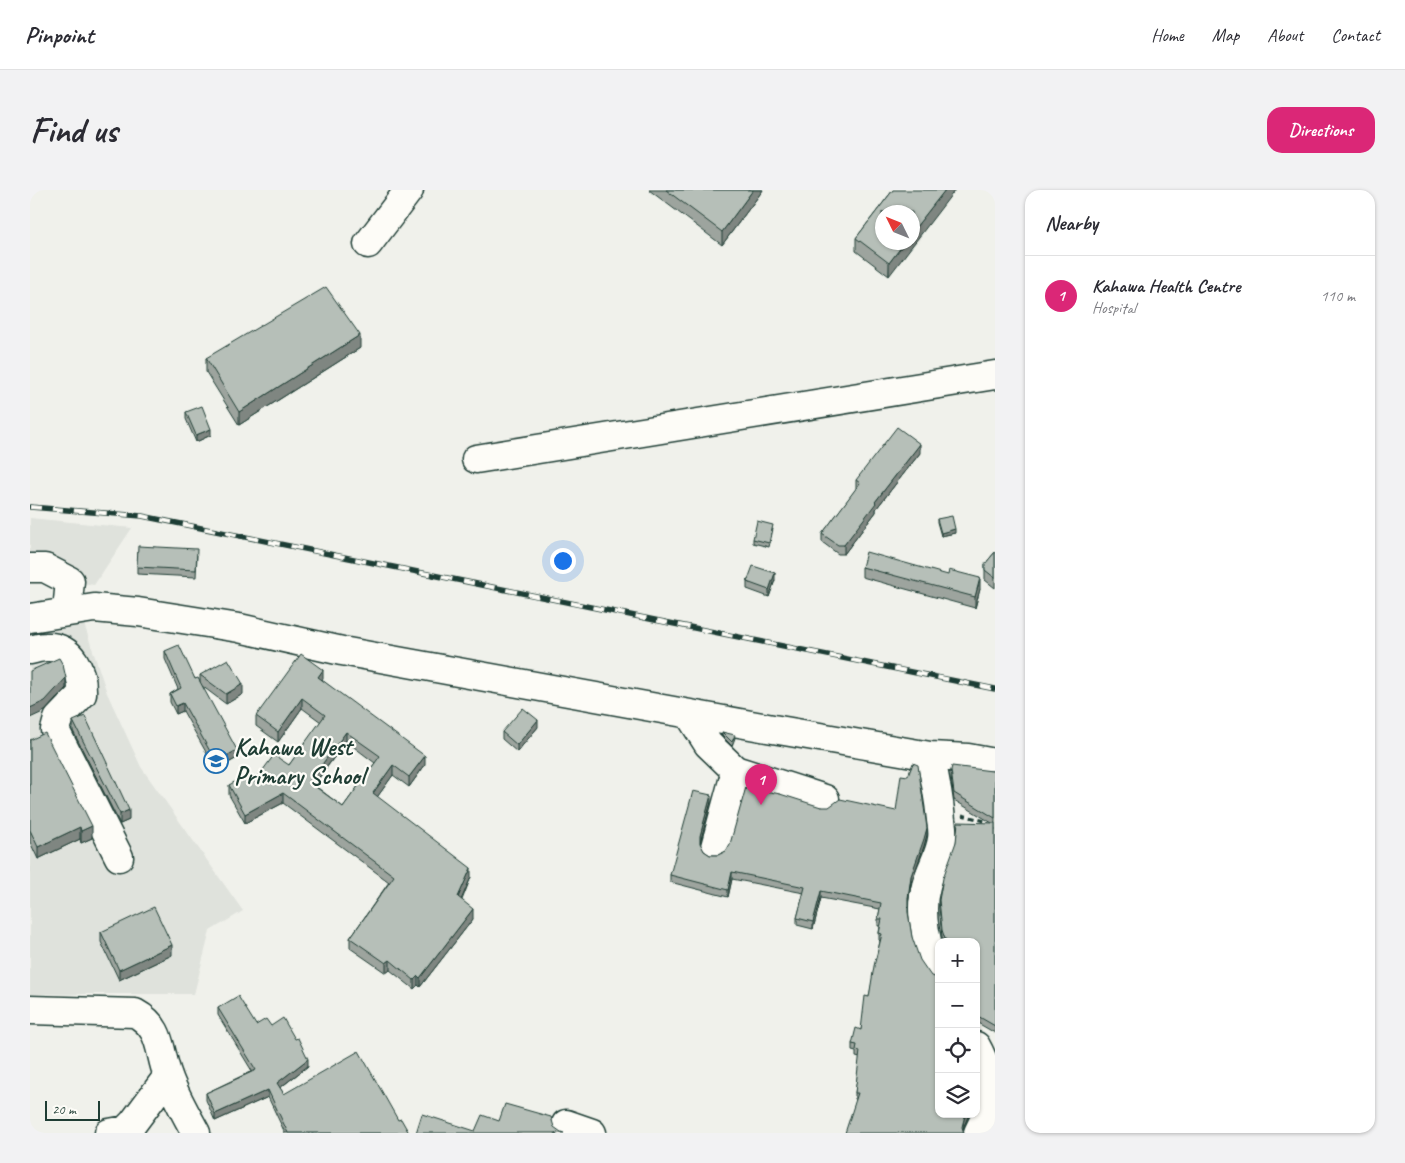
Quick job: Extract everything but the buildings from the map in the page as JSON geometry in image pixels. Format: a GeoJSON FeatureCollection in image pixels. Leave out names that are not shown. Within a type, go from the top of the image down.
{"type":"FeatureCollection","features":[{"type":"Feature","properties":{"kind":"street"},"geometry":{"type":"LineString","coordinates":[[368,244],[409,190]]}},
{"type":"Feature","properties":{"kind":"street"},"geometry":{"type":"LineString","coordinates":[[476,459],[995,375]]}},
{"type":"Feature","properties":{"kind":"street"},"geometry":{"type":"LineString","coordinates":[[30,568],[45,568],[70,581],[67,612]]}},
{"type":"Feature","properties":{"kind":"street"},"geometry":{"type":"LineString","coordinates":[[30,618],[94,608],[138,612],[239,628],[342,650],[689,714],[930,756],[968,758],[995,763]]}},
{"type":"Feature","properties":{"kind":"street"},"geometry":{"type":"LineString","coordinates":[[30,650],[47,647],[60,650],[70,655],[78,667],[83,683],[82,694],[58,719],[55,730],[120,857]]}},
{"type":"Feature","properties":{"kind":"street"},"geometry":{"type":"LineString","coordinates":[[689,714],[708,744],[736,770],[825,799]]}},
{"type":"Feature","properties":{"kind":"street"},"geometry":{"type":"LineString","coordinates":[[930,756],[938,789],[943,837],[939,854],[926,885],[922,904],[924,926],[935,965]]}},
{"type":"Feature","properties":{"kind":"street"},"geometry":{"type":"LineString","coordinates":[[715,847],[736,770]]}},
{"type":"Feature","properties":{"kind":"street"},"geometry":{"type":"LineString","coordinates":[[30,1010],[135,1012],[147,1019],[156,1033],[168,1076],[196,1133]]}},
{"type":"Feature","properties":{"kind":"street"},"geometry":{"type":"LineString","coordinates":[[978,1133],[992,1093],[984,1061],[980,1054]]}},
{"type":"Feature","properties":{"kind":"street"},"geometry":{"type":"LineString","coordinates":[[109,1133],[126,1130],[168,1076]]}},
{"type":"Feature","properties":{"kind":"street"},"geometry":{"type":"LineString","coordinates":[[566,1124],[592,1133]]}},
{"type":"Feature","properties":{"kind":"path"},"geometry":{"type":"LineString","coordinates":[[940,808],[985,821],[995,830]]}},
{"type":"Feature","properties":{"kind":"shaded area"},"geometry":{"type":"Polygon","coordinates":[[[30,518],[132,528],[94,585],[70,581],[30,581],[30,518]]]}},
{"type":"Feature","properties":{"kind":"shaded area"},"geometry":{"type":"Polygon","coordinates":[[[30,623],[84,624],[107,693],[141,767],[243,911],[210,931],[194,994],[30,994],[30,623]]]}},
{"type":"Feature","properties":{"kind":"railway"},"geometry":{"type":"LineString","coordinates":[[30,507],[142,516],[995,689]]}},
{"type":"Feature","properties":{"kind":"place","name":"Kahawa West Primary School"},"geometry":{"type":"Point","coordinates":[216,761]}},
{"type":"Feature","properties":{"kind":"place","name":"Kahawa Health Centre"},"geometry":{"type":"Point","coordinates":[761,805]}}]}
